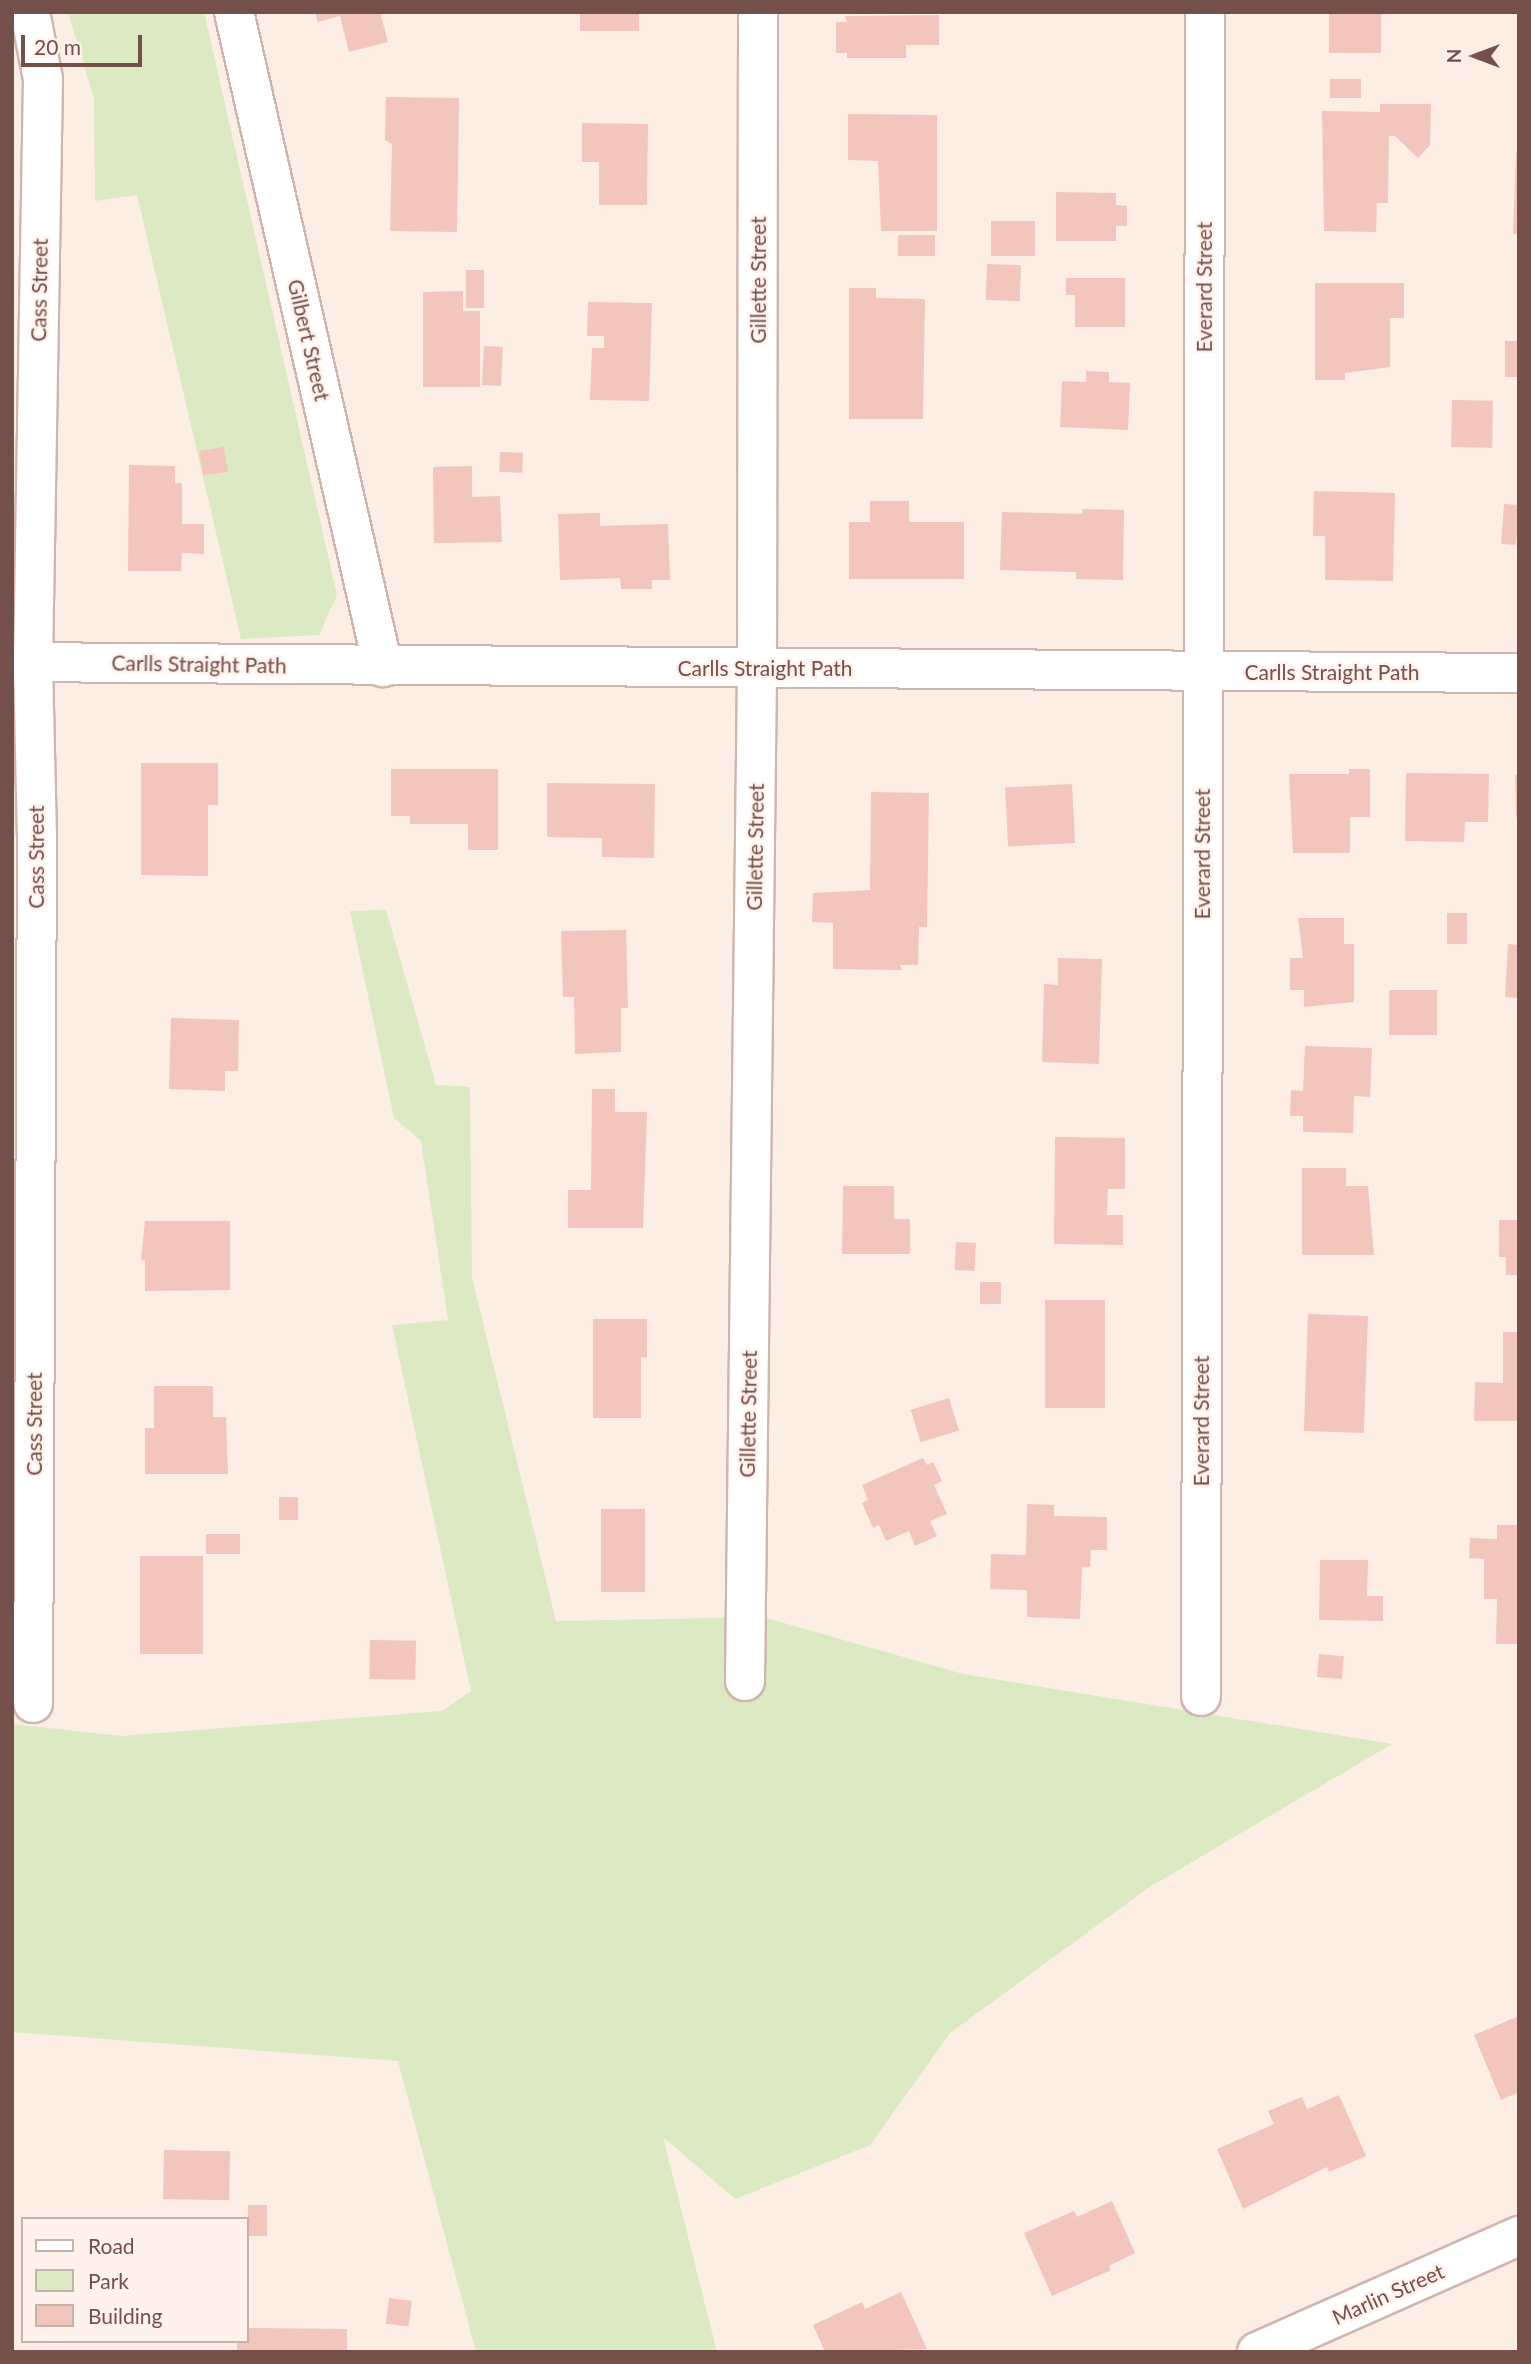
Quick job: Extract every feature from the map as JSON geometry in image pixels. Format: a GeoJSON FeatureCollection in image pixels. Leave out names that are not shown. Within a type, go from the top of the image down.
{"type":"FeatureCollection","features":[{"type":"Feature","properties":{"kind":"street","name":"Cass Street"},"geometry":{"type":"LineString","coordinates":[[30,12],[43,79],[22,662],[37,834],[33,1703]]}},
{"type":"Feature","properties":{"kind":"street","name":"Gilbert Street"},"geometry":{"type":"LineString","coordinates":[[234,12],[383,667]]}},
{"type":"Feature","properties":{"kind":"street","name":"Gillette Street"},"geometry":{"type":"LineString","coordinates":[[745,1681],[757,668],[758,12]]}},
{"type":"Feature","properties":{"kind":"street","name":"Everard Street"},"geometry":{"type":"LineString","coordinates":[[1200,1696],[1205,12]]}},
{"type":"Feature","properties":{"kind":"street","name":"Carlls Straight Path"},"geometry":{"type":"LineString","coordinates":[[22,662],[383,667],[1519,673]]}},
{"type":"Feature","properties":{"kind":"street","name":"Marlin Street"},"geometry":{"type":"LineString","coordinates":[[1257,2352],[1519,2236]]}},
{"type":"Feature","properties":{"kind":"green space"},"geometry":{"type":"Polygon","coordinates":[[[68,12],[204,12],[337,595],[319,635],[241,639],[137,195],[95,201],[94,99],[68,12]]]}},
{"type":"Feature","properties":{"kind":"green space"},"geometry":{"type":"Polygon","coordinates":[[[386,910],[436,1085],[470,1087],[472,1278],[556,1621],[763,1617],[963,1674],[1392,1744],[1148,1888],[950,2033],[870,2145],[735,2199],[663,2137],[717,2352],[476,2352],[398,2061],[12,2032],[12,1724],[121,1736],[442,1711],[471,1691],[392,1325],[448,1320],[421,1141],[394,1118],[350,911],[386,910]]]}},
{"type":"Feature","properties":{"kind":"building"},"geometry":{"type":"Polygon","coordinates":[[[315,12],[380,12],[388,42],[349,52],[340,16],[318,22],[315,12]]]}},
{"type":"Feature","properties":{"kind":"building"},"geometry":{"type":"Polygon","coordinates":[[[580,12],[639,12],[639,31],[580,31],[580,12]]]}},
{"type":"Feature","properties":{"kind":"building"},"geometry":{"type":"Polygon","coordinates":[[[1329,12],[1381,12],[1381,53],[1329,53],[1329,12]]]}},
{"type":"Feature","properties":{"kind":"building"},"geometry":{"type":"Polygon","coordinates":[[[939,15],[939,45],[906,45],[906,58],[847,58],[847,53],[836,53],[836,22],[847,22],[845,16],[939,15]]]}},
{"type":"Feature","properties":{"kind":"building"},"geometry":{"type":"Polygon","coordinates":[[[1330,79],[1361,79],[1361,98],[1330,98],[1330,79]]]}},
{"type":"Feature","properties":{"kind":"building"},"geometry":{"type":"Polygon","coordinates":[[[386,97],[459,98],[457,232],[390,231],[392,144],[385,140],[386,97]]]}},
{"type":"Feature","properties":{"kind":"building"},"geometry":{"type":"Polygon","coordinates":[[[1380,104],[1431,104],[1430,145],[1418,158],[1395,136],[1389,136],[1388,203],[1377,203],[1376,232],[1324,231],[1322,111],[1380,112],[1380,104]]]}},
{"type":"Feature","properties":{"kind":"building"},"geometry":{"type":"Polygon","coordinates":[[[848,114],[937,115],[937,231],[881,231],[878,161],[848,160],[848,114]]]}},
{"type":"Feature","properties":{"kind":"building"},"geometry":{"type":"Polygon","coordinates":[[[582,123],[648,124],[647,205],[599,205],[599,162],[582,162],[582,123]]]}},
{"type":"Feature","properties":{"kind":"building"},"geometry":{"type":"Polygon","coordinates":[[[1516,152],[1519,152],[1519,234],[1513,234],[1516,152]]]}},
{"type":"Feature","properties":{"kind":"building"},"geometry":{"type":"Polygon","coordinates":[[[1056,192],[1116,193],[1116,205],[1127,206],[1127,226],[1116,226],[1116,241],[1056,241],[1056,192]]]}},
{"type":"Feature","properties":{"kind":"building"},"geometry":{"type":"Polygon","coordinates":[[[991,221],[1035,221],[1035,256],[991,256],[991,221]]]}},
{"type":"Feature","properties":{"kind":"building"},"geometry":{"type":"Polygon","coordinates":[[[898,235],[935,235],[935,256],[898,256],[898,235]]]}},
{"type":"Feature","properties":{"kind":"building"},"geometry":{"type":"Polygon","coordinates":[[[987,264],[1021,265],[1020,301],[986,300],[987,264]]]}},
{"type":"Feature","properties":{"kind":"building"},"geometry":{"type":"Polygon","coordinates":[[[466,270],[484,270],[484,308],[466,308],[466,270]]]}},
{"type":"Feature","properties":{"kind":"building"},"geometry":{"type":"Polygon","coordinates":[[[1066,278],[1125,278],[1125,327],[1075,327],[1075,295],[1066,295],[1066,278]]]}},
{"type":"Feature","properties":{"kind":"building"},"geometry":{"type":"Polygon","coordinates":[[[1315,283],[1404,283],[1404,318],[1390,318],[1390,367],[1345,373],[1345,380],[1315,380],[1315,283]]]}},
{"type":"Feature","properties":{"kind":"building"},"geometry":{"type":"Polygon","coordinates":[[[849,288],[876,288],[876,298],[925,299],[923,419],[849,419],[849,288]]]}},
{"type":"Feature","properties":{"kind":"building"},"geometry":{"type":"Polygon","coordinates":[[[463,291],[463,311],[480,311],[480,387],[423,387],[423,292],[463,291]]]}},
{"type":"Feature","properties":{"kind":"building"},"geometry":{"type":"Polygon","coordinates":[[[588,302],[652,303],[649,401],[590,400],[592,348],[604,348],[604,336],[587,336],[588,302]]]}},
{"type":"Feature","properties":{"kind":"building"},"geometry":{"type":"Polygon","coordinates":[[[1505,341],[1519,341],[1519,377],[1505,377],[1505,341]]]}},
{"type":"Feature","properties":{"kind":"building"},"geometry":{"type":"Polygon","coordinates":[[[484,346],[503,347],[501,386],[482,385],[484,346]]]}},
{"type":"Feature","properties":{"kind":"building"},"geometry":{"type":"Polygon","coordinates":[[[1086,371],[1109,372],[1109,382],[1130,383],[1128,430],[1060,427],[1062,381],[1086,382],[1086,371]]]}},
{"type":"Feature","properties":{"kind":"building"},"geometry":{"type":"Polygon","coordinates":[[[1452,400],[1493,401],[1492,448],[1451,447],[1452,400]]]}},
{"type":"Feature","properties":{"kind":"building"},"geometry":{"type":"Polygon","coordinates":[[[224,447],[228,472],[203,476],[199,451],[224,447]]]}},
{"type":"Feature","properties":{"kind":"building"},"geometry":{"type":"Polygon","coordinates":[[[500,452],[523,453],[522,473],[499,472],[500,452]]]}},
{"type":"Feature","properties":{"kind":"building"},"geometry":{"type":"Polygon","coordinates":[[[129,465],[175,466],[175,483],[182,483],[182,524],[204,524],[204,554],[182,553],[181,571],[128,571],[129,465]]]}},
{"type":"Feature","properties":{"kind":"building"},"geometry":{"type":"Polygon","coordinates":[[[472,466],[472,497],[500,496],[502,542],[434,543],[433,467],[472,466]]]}},
{"type":"Feature","properties":{"kind":"building"},"geometry":{"type":"Polygon","coordinates":[[[1314,491],[1395,493],[1393,581],[1325,580],[1325,536],[1313,536],[1314,491]]]}},
{"type":"Feature","properties":{"kind":"building"},"geometry":{"type":"Polygon","coordinates":[[[870,501],[909,501],[909,522],[964,522],[964,579],[849,579],[849,522],[870,522],[870,501]]]}},
{"type":"Feature","properties":{"kind":"building"},"geometry":{"type":"Polygon","coordinates":[[[1504,504],[1519,505],[1516,545],[1501,544],[1504,504]]]}},
{"type":"Feature","properties":{"kind":"building"},"geometry":{"type":"Polygon","coordinates":[[[1082,509],[1124,510],[1123,580],[1076,579],[1076,572],[1000,570],[1002,512],[1082,514],[1082,509]]]}},
{"type":"Feature","properties":{"kind":"building"},"geometry":{"type":"Polygon","coordinates":[[[600,513],[600,526],[668,524],[670,580],[652,580],[652,589],[621,589],[620,578],[560,580],[558,514],[600,513]]]}},
{"type":"Feature","properties":{"kind":"building"},"geometry":{"type":"Polygon","coordinates":[[[141,763],[218,763],[218,805],[208,805],[208,876],[141,875],[141,763]]]}},
{"type":"Feature","properties":{"kind":"building"},"geometry":{"type":"Polygon","coordinates":[[[391,769],[498,769],[498,850],[468,850],[468,824],[410,824],[410,816],[391,816],[391,769]]]}},
{"type":"Feature","properties":{"kind":"building"},"geometry":{"type":"Polygon","coordinates":[[[1349,769],[1370,769],[1370,817],[1350,817],[1350,853],[1293,853],[1289,774],[1349,774],[1349,769]]]}},
{"type":"Feature","properties":{"kind":"building"},"geometry":{"type":"Polygon","coordinates":[[[1406,773],[1489,774],[1488,822],[1465,822],[1464,842],[1405,841],[1406,773]]]}},
{"type":"Feature","properties":{"kind":"building"},"geometry":{"type":"Polygon","coordinates":[[[1515,775],[1519,775],[1519,817],[1516,817],[1515,775]]]}},
{"type":"Feature","properties":{"kind":"building"},"geometry":{"type":"Polygon","coordinates":[[[547,783],[655,784],[654,858],[602,857],[602,838],[547,837],[547,783]]]}},
{"type":"Feature","properties":{"kind":"building"},"geometry":{"type":"Polygon","coordinates":[[[1072,784],[1075,843],[1008,846],[1005,788],[1072,784]]]}},
{"type":"Feature","properties":{"kind":"building"},"geometry":{"type":"Polygon","coordinates":[[[871,792],[929,793],[927,927],[919,927],[918,965],[900,965],[902,970],[833,969],[833,923],[812,922],[813,893],[870,890],[871,792]]]}},
{"type":"Feature","properties":{"kind":"building"},"geometry":{"type":"Polygon","coordinates":[[[1447,913],[1467,913],[1467,944],[1447,944],[1447,913]]]}},
{"type":"Feature","properties":{"kind":"building"},"geometry":{"type":"Polygon","coordinates":[[[1298,918],[1344,918],[1344,944],[1354,944],[1354,1002],[1304,1007],[1304,990],[1290,990],[1290,958],[1303,958],[1298,918]]]}},
{"type":"Feature","properties":{"kind":"building"},"geometry":{"type":"Polygon","coordinates":[[[626,930],[628,1008],[621,1008],[621,1052],[575,1054],[574,997],[563,997],[561,931],[626,930]]]}},
{"type":"Feature","properties":{"kind":"building"},"geometry":{"type":"Polygon","coordinates":[[[1508,944],[1519,945],[1519,998],[1505,997],[1508,944]]]}},
{"type":"Feature","properties":{"kind":"building"},"geometry":{"type":"Polygon","coordinates":[[[1058,958],[1102,959],[1099,1064],[1042,1062],[1044,984],[1058,985],[1058,958]]]}},
{"type":"Feature","properties":{"kind":"building"},"geometry":{"type":"Polygon","coordinates":[[[1389,990],[1437,990],[1437,1035],[1389,1035],[1389,990]]]}},
{"type":"Feature","properties":{"kind":"building"},"geometry":{"type":"Polygon","coordinates":[[[171,1018],[239,1020],[238,1071],[225,1071],[225,1091],[169,1089],[171,1018]]]}},
{"type":"Feature","properties":{"kind":"building"},"geometry":{"type":"Polygon","coordinates":[[[1305,1046],[1372,1048],[1370,1097],[1354,1096],[1353,1133],[1303,1132],[1303,1116],[1290,1116],[1291,1090],[1303,1091],[1305,1046]]]}},
{"type":"Feature","properties":{"kind":"building"},"geometry":{"type":"Polygon","coordinates":[[[592,1089],[615,1089],[615,1112],[647,1112],[643,1228],[568,1228],[568,1190],[591,1190],[592,1089]]]}},
{"type":"Feature","properties":{"kind":"building"},"geometry":{"type":"Polygon","coordinates":[[[1055,1137],[1125,1138],[1125,1189],[1108,1189],[1107,1215],[1123,1215],[1123,1245],[1054,1244],[1055,1137]]]}},
{"type":"Feature","properties":{"kind":"building"},"geometry":{"type":"Polygon","coordinates":[[[1302,1168],[1346,1168],[1346,1186],[1368,1186],[1374,1255],[1302,1255],[1302,1168]]]}},
{"type":"Feature","properties":{"kind":"building"},"geometry":{"type":"Polygon","coordinates":[[[843,1186],[894,1186],[894,1219],[910,1219],[910,1254],[842,1254],[843,1186]]]}},
{"type":"Feature","properties":{"kind":"building"},"geometry":{"type":"Polygon","coordinates":[[[1499,1220],[1519,1220],[1519,1275],[1506,1275],[1506,1257],[1499,1257],[1499,1220]]]}},
{"type":"Feature","properties":{"kind":"building"},"geometry":{"type":"Polygon","coordinates":[[[145,1221],[230,1221],[230,1290],[145,1291],[145,1260],[141,1260],[145,1221]]]}},
{"type":"Feature","properties":{"kind":"building"},"geometry":{"type":"Polygon","coordinates":[[[956,1242],[976,1243],[975,1271],[955,1270],[956,1242]]]}},
{"type":"Feature","properties":{"kind":"building"},"geometry":{"type":"Polygon","coordinates":[[[980,1282],[1001,1282],[1001,1304],[980,1304],[980,1282]]]}},
{"type":"Feature","properties":{"kind":"building"},"geometry":{"type":"Polygon","coordinates":[[[1045,1300],[1105,1300],[1105,1408],[1045,1408],[1045,1300]]]}},
{"type":"Feature","properties":{"kind":"building"},"geometry":{"type":"Polygon","coordinates":[[[1308,1314],[1368,1316],[1364,1433],[1304,1431],[1308,1314]]]}},
{"type":"Feature","properties":{"kind":"building"},"geometry":{"type":"Polygon","coordinates":[[[593,1319],[647,1319],[647,1358],[641,1357],[641,1418],[593,1418],[593,1319]]]}},
{"type":"Feature","properties":{"kind":"building"},"geometry":{"type":"Polygon","coordinates":[[[1503,1332],[1519,1332],[1519,1421],[1474,1421],[1475,1382],[1503,1383],[1503,1332]]]}},
{"type":"Feature","properties":{"kind":"building"},"geometry":{"type":"Polygon","coordinates":[[[154,1386],[213,1386],[213,1417],[226,1417],[228,1474],[145,1474],[145,1428],[154,1428],[154,1386]]]}},
{"type":"Feature","properties":{"kind":"building"},"geometry":{"type":"Polygon","coordinates":[[[949,1398],[959,1431],[921,1442],[911,1410],[949,1398]]]}},
{"type":"Feature","properties":{"kind":"building"},"geometry":{"type":"Polygon","coordinates":[[[923,1458],[927,1465],[933,1462],[942,1481],[934,1485],[947,1514],[930,1521],[937,1536],[915,1546],[909,1531],[886,1541],[879,1525],[873,1528],[862,1503],[868,1500],[862,1485],[923,1458]]]}},
{"type":"Feature","properties":{"kind":"building"},"geometry":{"type":"Polygon","coordinates":[[[279,1497],[298,1497],[298,1520],[279,1520],[279,1497]]]}},
{"type":"Feature","properties":{"kind":"building"},"geometry":{"type":"Polygon","coordinates":[[[1027,1504],[1054,1505],[1054,1516],[1107,1517],[1107,1550],[1091,1550],[1090,1567],[1082,1567],[1080,1619],[1027,1617],[1027,1590],[990,1589],[991,1554],[1026,1555],[1027,1504]]]}},
{"type":"Feature","properties":{"kind":"building"},"geometry":{"type":"Polygon","coordinates":[[[601,1509],[645,1509],[645,1592],[601,1592],[601,1509]]]}},
{"type":"Feature","properties":{"kind":"building"},"geometry":{"type":"Polygon","coordinates":[[[1497,1525],[1519,1525],[1519,1644],[1496,1644],[1497,1599],[1484,1599],[1484,1559],[1469,1558],[1470,1538],[1497,1539],[1497,1525]]]}},
{"type":"Feature","properties":{"kind":"building"},"geometry":{"type":"Polygon","coordinates":[[[206,1534],[240,1534],[240,1554],[206,1554],[206,1534]]]}},
{"type":"Feature","properties":{"kind":"building"},"geometry":{"type":"Polygon","coordinates":[[[140,1556],[203,1556],[203,1654],[140,1654],[140,1556]]]}},
{"type":"Feature","properties":{"kind":"building"},"geometry":{"type":"Polygon","coordinates":[[[1320,1560],[1368,1560],[1367,1596],[1383,1596],[1383,1621],[1319,1620],[1320,1560]]]}},
{"type":"Feature","properties":{"kind":"building"},"geometry":{"type":"Polygon","coordinates":[[[370,1640],[416,1641],[415,1680],[369,1679],[370,1640]]]}},
{"type":"Feature","properties":{"kind":"building"},"geometry":{"type":"Polygon","coordinates":[[[1319,1654],[1344,1656],[1342,1679],[1317,1677],[1319,1654]]]}},
{"type":"Feature","properties":{"kind":"building"},"geometry":{"type":"Polygon","coordinates":[[[1519,2016],[1519,2092],[1501,2100],[1474,2035],[1519,2016]]]}},
{"type":"Feature","properties":{"kind":"building"},"geometry":{"type":"Polygon","coordinates":[[[1339,2095],[1366,2156],[1329,2172],[1327,2167],[1243,2209],[1217,2149],[1274,2124],[1268,2111],[1302,2097],[1307,2109],[1339,2095]]]}},
{"type":"Feature","properties":{"kind":"building"},"geometry":{"type":"Polygon","coordinates":[[[164,2150],[230,2151],[229,2200],[163,2199],[164,2150]]]}},
{"type":"Feature","properties":{"kind":"building"},"geometry":{"type":"Polygon","coordinates":[[[1112,2201],[1135,2253],[1109,2266],[1111,2270],[1052,2296],[1024,2233],[1074,2211],[1077,2217],[1112,2201]]]}},
{"type":"Feature","properties":{"kind":"building"},"geometry":{"type":"Polygon","coordinates":[[[248,2205],[267,2205],[267,2236],[248,2236],[248,2205]]]}},
{"type":"Feature","properties":{"kind":"building"},"geometry":{"type":"Polygon","coordinates":[[[901,2292],[927,2349],[825,2352],[813,2325],[862,2302],[865,2309],[901,2292]]]}},
{"type":"Feature","properties":{"kind":"building"},"geometry":{"type":"Polygon","coordinates":[[[389,2298],[412,2301],[409,2327],[386,2324],[389,2298]]]}},
{"type":"Feature","properties":{"kind":"building"},"geometry":{"type":"Polygon","coordinates":[[[248,2328],[347,2329],[347,2352],[237,2352],[237,2343],[248,2343],[248,2328]]]}}]}
